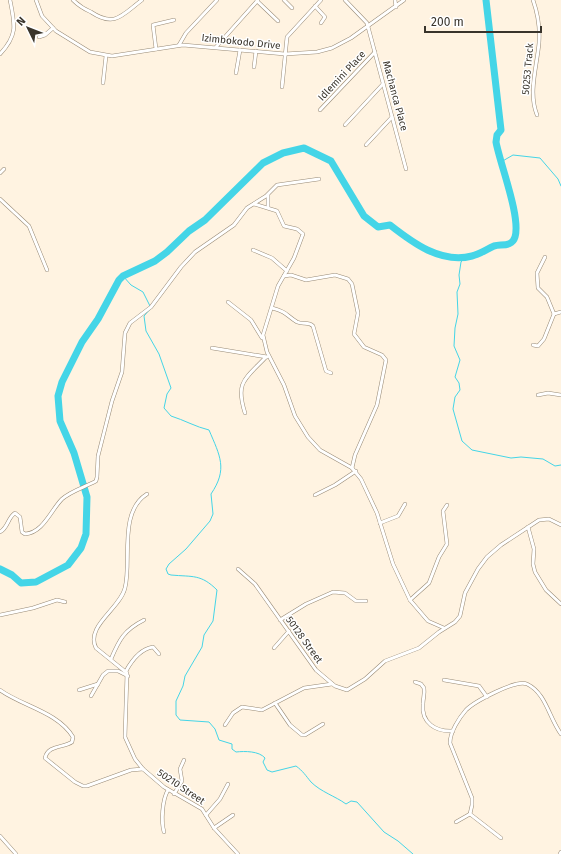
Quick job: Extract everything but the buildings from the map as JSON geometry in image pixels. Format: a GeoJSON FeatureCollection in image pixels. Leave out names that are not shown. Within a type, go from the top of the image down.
{"type":"FeatureCollection","features":[{"type":"Feature","properties":{"kind":"street"},"geometry":{"type":"LineString","coordinates":[[0,54],[11,42],[13,35],[10,0]]}},
{"type":"Feature","properties":{"kind":"street","name":"Izimbokodo Drive"},"geometry":{"type":"LineString","coordinates":[[36,0],[42,16],[53,28],[90,52],[106,56],[179,45],[285,54],[309,53],[332,48],[351,38],[396,8],[404,0]]}},
{"type":"Feature","properties":{"kind":"street"},"geometry":{"type":"LineString","coordinates":[[73,0],[100,18],[109,21],[121,16],[142,0]]}},
{"type":"Feature","properties":{"kind":"street"},"geometry":{"type":"LineString","coordinates":[[179,45],[186,33],[217,0]]}},
{"type":"Feature","properties":{"kind":"street"},"geometry":{"type":"LineString","coordinates":[[284,0],[292,8]]}},
{"type":"Feature","properties":{"kind":"street"},"geometry":{"type":"LineString","coordinates":[[282,87],[287,37],[320,0]]}},
{"type":"Feature","properties":{"kind":"street"},"geometry":{"type":"LineString","coordinates":[[345,0],[365,19],[368,26]]}},
{"type":"Feature","properties":{"kind":"street"},"geometry":{"type":"LineString","coordinates":[[395,0],[396,8]]}},
{"type":"Feature","properties":{"kind":"street","name":"50253 Track"},"geometry":{"type":"LineString","coordinates":[[533,0],[538,16],[539,37],[533,94],[534,108],[537,115]]}},
{"type":"Feature","properties":{"kind":"street"},"geometry":{"type":"LineString","coordinates":[[216,47],[257,1],[278,21]]}},
{"type":"Feature","properties":{"kind":"street"},"geometry":{"type":"LineString","coordinates":[[315,6],[325,17],[321,23]]}},
{"type":"Feature","properties":{"kind":"street"},"geometry":{"type":"LineString","coordinates":[[156,49],[153,25],[174,20]]}},
{"type":"Feature","properties":{"kind":"street","name":"Machanca Place"},"geometry":{"type":"LineString","coordinates":[[368,26],[406,169]]}},
{"type":"Feature","properties":{"kind":"street"},"geometry":{"type":"LineString","coordinates":[[39,37],[45,35],[53,28]]}},
{"type":"Feature","properties":{"kind":"street"},"geometry":{"type":"LineString","coordinates":[[236,73],[240,50]]}},
{"type":"Feature","properties":{"kind":"street"},"geometry":{"type":"LineString","coordinates":[[254,67],[256,51]]}},
{"type":"Feature","properties":{"kind":"street","name":"Idlemini Place"},"geometry":{"type":"LineString","coordinates":[[320,110],[375,52]]}},
{"type":"Feature","properties":{"kind":"street"},"geometry":{"type":"LineString","coordinates":[[103,84],[106,56]]}},
{"type":"Feature","properties":{"kind":"street"},"geometry":{"type":"LineString","coordinates":[[345,125],[384,84]]}},
{"type":"Feature","properties":{"kind":"street"},"geometry":{"type":"LineString","coordinates":[[366,145],[392,117]]}},
{"type":"Feature","properties":{"kind":"street"},"geometry":{"type":"LineString","coordinates":[[0,173],[4,169]]}},
{"type":"Feature","properties":{"kind":"street"},"geometry":{"type":"LineString","coordinates":[[0,532],[15,513],[20,517],[22,532],[25,534],[34,532],[48,520],[63,499],[96,482],[98,456],[112,401],[122,372],[124,342],[127,328],[134,318],[151,307],[189,258],[234,225],[247,208],[268,194],[273,188],[281,184],[319,179]]}},
{"type":"Feature","properties":{"kind":"street"},"geometry":{"type":"LineString","coordinates":[[268,194],[268,207]]}},
{"type":"Feature","properties":{"kind":"street"},"geometry":{"type":"LineString","coordinates":[[0,198],[29,226],[47,270]]}},
{"type":"Feature","properties":{"kind":"street"},"geometry":{"type":"LineString","coordinates":[[0,205],[4,202]]}},
{"type":"Feature","properties":{"kind":"street"},"geometry":{"type":"LineString","coordinates":[[254,204],[268,207],[279,213],[284,226],[303,234],[294,258],[278,286],[262,338]]}},
{"type":"Feature","properties":{"kind":"street"},"geometry":{"type":"LineString","coordinates":[[253,250],[272,258],[287,271]]}},
{"type":"Feature","properties":{"kind":"street"},"geometry":{"type":"LineString","coordinates":[[533,345],[538,346],[543,342],[554,314],[549,299],[541,292],[538,284],[537,273],[545,257]]}},
{"type":"Feature","properties":{"kind":"street"},"geometry":{"type":"LineString","coordinates":[[284,276],[291,275],[306,280],[337,275],[348,279],[352,284],[358,313],[354,334],[364,347],[380,354],[386,360],[377,405],[355,455],[352,468]]}},
{"type":"Feature","properties":{"kind":"street"},"geometry":{"type":"LineString","coordinates":[[228,302],[251,320],[262,338],[268,357],[284,386],[296,416],[308,437],[320,450],[356,471],[374,506],[391,559],[410,600],[428,621],[444,628]]}},
{"type":"Feature","properties":{"kind":"street"},"geometry":{"type":"LineString","coordinates":[[272,308],[286,312],[299,323],[309,323],[313,326],[326,371],[331,373]]}},
{"type":"Feature","properties":{"kind":"street"},"geometry":{"type":"LineString","coordinates":[[554,314],[561,312]]}},
{"type":"Feature","properties":{"kind":"street"},"geometry":{"type":"LineString","coordinates":[[212,348],[228,352],[245,352],[256,356],[268,357]]}},
{"type":"Feature","properties":{"kind":"street"},"geometry":{"type":"LineString","coordinates":[[245,413],[240,395],[242,385],[268,357]]}},
{"type":"Feature","properties":{"kind":"street"},"geometry":{"type":"LineString","coordinates":[[538,395],[553,393],[561,395]]}},
{"type":"Feature","properties":{"kind":"street"},"geometry":{"type":"LineString","coordinates":[[315,495],[336,485],[356,471]]}},
{"type":"Feature","properties":{"kind":"street","name":"50210 Street"},"geometry":{"type":"LineString","coordinates":[[147,494],[141,498],[133,513],[126,550],[128,568],[122,598],[99,624],[93,640],[96,648],[126,671],[128,676],[125,737],[130,751],[143,769],[168,790],[200,808],[214,828],[238,854]]}},
{"type":"Feature","properties":{"kind":"street"},"geometry":{"type":"LineString","coordinates":[[380,523],[398,516],[405,504]]}},
{"type":"Feature","properties":{"kind":"street"},"geometry":{"type":"LineString","coordinates":[[410,600],[429,583],[447,544],[443,511],[446,505]]}},
{"type":"Feature","properties":{"kind":"street"},"geometry":{"type":"LineString","coordinates":[[225,725],[238,709],[246,707],[262,710],[304,688],[332,684],[344,690],[351,688],[365,679],[385,661],[419,648],[444,628],[452,625],[458,619],[465,593],[482,563],[501,545],[528,527],[546,519],[561,525]]}},
{"type":"Feature","properties":{"kind":"street"},"geometry":{"type":"LineString","coordinates":[[528,527],[534,549],[533,564],[535,572],[546,590],[561,604]]}},
{"type":"Feature","properties":{"kind":"street","name":"50128 Street"},"geometry":{"type":"LineString","coordinates":[[238,569],[255,584],[289,631],[308,661],[332,684]]}},
{"type":"Feature","properties":{"kind":"street"},"geometry":{"type":"LineString","coordinates":[[280,620],[328,593],[342,592],[356,601],[366,601]]}},
{"type":"Feature","properties":{"kind":"street"},"geometry":{"type":"LineString","coordinates":[[0,615],[33,608],[57,600],[65,602]]}},
{"type":"Feature","properties":{"kind":"street"},"geometry":{"type":"LineString","coordinates":[[111,659],[126,632],[144,620]]}},
{"type":"Feature","properties":{"kind":"street"},"geometry":{"type":"LineString","coordinates":[[274,648],[289,631]]}},
{"type":"Feature","properties":{"kind":"street"},"geometry":{"type":"LineString","coordinates":[[126,671],[132,660],[149,648],[153,647],[159,654]]}},
{"type":"Feature","properties":{"kind":"street"},"geometry":{"type":"LineString","coordinates":[[91,696],[103,674],[111,670],[118,671],[128,676]]}},
{"type":"Feature","properties":{"kind":"street"},"geometry":{"type":"LineString","coordinates":[[444,680],[479,686],[487,697]]}},
{"type":"Feature","properties":{"kind":"street"},"geometry":{"type":"LineString","coordinates":[[415,682],[421,684],[424,688],[422,708],[430,726],[437,730],[453,731]]}},
{"type":"Feature","properties":{"kind":"street"},"geometry":{"type":"LineString","coordinates":[[470,814],[472,802],[450,743],[453,731],[466,710],[487,697],[517,682],[526,683],[536,691],[543,700],[561,734]]}},
{"type":"Feature","properties":{"kind":"street"},"geometry":{"type":"LineString","coordinates":[[79,690],[98,684]]}},
{"type":"Feature","properties":{"kind":"street"},"geometry":{"type":"LineString","coordinates":[[0,690],[57,721],[68,730],[73,737],[72,742],[53,748],[48,752],[46,758],[79,785],[87,786],[131,770],[143,769]]}},
{"type":"Feature","properties":{"kind":"street"},"geometry":{"type":"LineString","coordinates":[[275,702],[290,725],[302,735],[305,735],[323,724]]}},
{"type":"Feature","properties":{"kind":"street"},"geometry":{"type":"LineString","coordinates":[[174,794],[182,781],[180,770],[184,760]]}},
{"type":"Feature","properties":{"kind":"street"},"geometry":{"type":"LineString","coordinates":[[206,815],[220,799],[228,784]]}},
{"type":"Feature","properties":{"kind":"street"},"geometry":{"type":"LineString","coordinates":[[164,832],[162,822],[164,800],[168,790]]}},
{"type":"Feature","properties":{"kind":"street"},"geometry":{"type":"LineString","coordinates":[[456,822],[470,814]]}},
{"type":"Feature","properties":{"kind":"street"},"geometry":{"type":"LineString","coordinates":[[470,814],[501,838]]}},
{"type":"Feature","properties":{"kind":"street"},"geometry":{"type":"LineString","coordinates":[[214,828],[233,815]]}},
{"type":"Feature","properties":{"kind":"street"},"geometry":{"type":"LineString","coordinates":[[0,836],[16,854]]}},
{"type":"Feature","properties":{"kind":"waterway"},"geometry":{"type":"LineString","coordinates":[[0,569],[12,575],[21,583],[36,582],[68,565],[81,548],[86,534],[87,497],[74,453],[60,421],[58,396],[62,382],[82,342],[98,319],[119,280],[123,276],[155,261],[167,252],[189,231],[205,220],[263,163],[283,153],[304,148],[331,161],[364,216],[378,227],[390,225],[408,239],[438,254],[461,258],[472,256],[494,246],[509,244],[514,240],[516,228],[513,204],[496,142],[497,135],[501,130],[486,0]]}},
{"type":"Feature","properties":{"kind":"waterway"},"geometry":{"type":"LineString","coordinates":[[501,162],[513,155],[540,158],[558,179],[561,186]]}},
{"type":"Feature","properties":{"kind":"waterway"},"geometry":{"type":"LineString","coordinates":[[465,257],[461,262],[459,275],[460,284],[457,292],[458,314],[455,328],[454,346],[460,360],[455,377],[459,383],[460,390],[455,397],[453,409],[462,441],[472,450],[511,458],[521,457],[543,459],[555,466],[561,465]]}},
{"type":"Feature","properties":{"kind":"waterway"},"geometry":{"type":"LineString","coordinates":[[123,276],[131,285],[143,292],[150,306]]}},
{"type":"Feature","properties":{"kind":"waterway"},"geometry":{"type":"LineString","coordinates":[[151,308],[144,316],[146,331],[159,354],[171,388],[167,394],[164,408],[171,416],[209,430],[219,455],[221,470],[211,494],[213,514],[210,521],[186,549],[169,564],[166,569],[168,574],[171,575],[191,576],[206,581],[217,590],[213,621],[204,635],[202,647],[185,676],[183,686],[176,701],[176,715],[180,720],[209,722],[215,729],[219,740],[232,744],[232,749],[236,752],[252,752],[265,758],[263,762],[267,770],[272,772],[296,766],[311,782],[337,799],[346,804],[351,801],[357,802],[384,832],[398,841],[413,854]]}}]}
